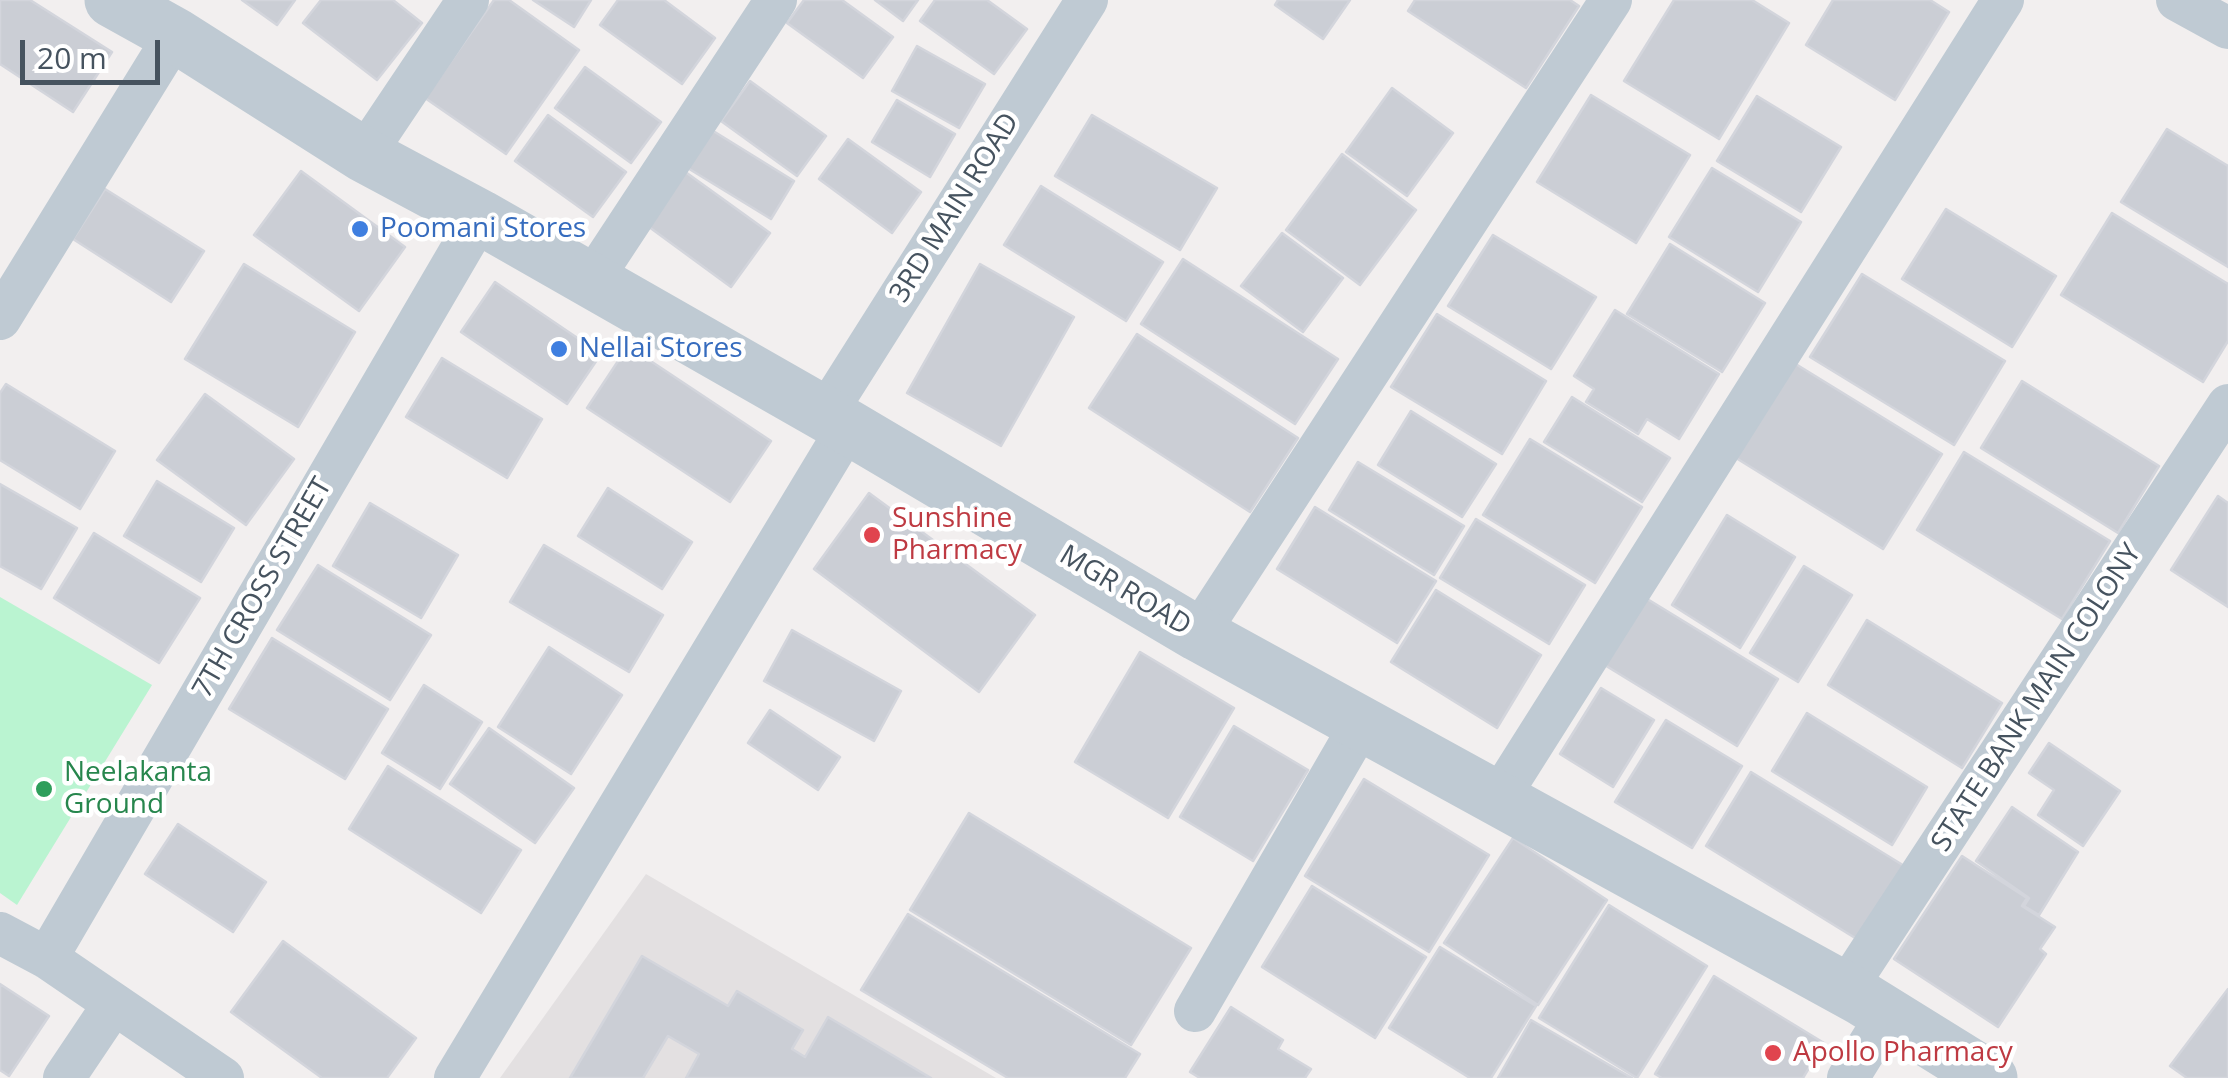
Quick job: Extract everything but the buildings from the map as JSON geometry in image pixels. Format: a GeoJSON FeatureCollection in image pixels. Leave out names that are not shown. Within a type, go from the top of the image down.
{"type":"FeatureCollection","features":[{"type":"Feature","properties":{"kind":"street"},"geometry":{"type":"LineString","coordinates":[[364,155],[468,0]]}},
{"type":"Feature","properties":{"kind":"street"},"geometry":{"type":"LineString","coordinates":[[591,281],[776,0]]}},
{"type":"Feature","properties":{"kind":"street","name":"3RD MAIN ROAD"},"geometry":{"type":"LineString","coordinates":[[455,1078],[1086,0]]}},
{"type":"Feature","properties":{"kind":"street"},"geometry":{"type":"LineString","coordinates":[[1198,634],[1612,0]]}},
{"type":"Feature","properties":{"kind":"street"},"geometry":{"type":"LineString","coordinates":[[1498,799],[2003,0]]}},
{"type":"Feature","properties":{"kind":"street"},"geometry":{"type":"LineString","coordinates":[[2177,0],[2228,28]]}},
{"type":"Feature","properties":{"kind":"street"},"geometry":{"type":"LineString","coordinates":[[0,318],[139,12]]}},
{"type":"Feature","properties":{"kind":"street","name":"MGR ROAD"},"geometry":{"type":"LineString","coordinates":[[139,12],[364,155],[480,217],[1198,634],[1866,1002],[1990,1078]]}},
{"type":"Feature","properties":{"kind":"street","name":"7TH CROSS STREET"},"geometry":{"type":"LineString","coordinates":[[47,958],[480,217]]}},
{"type":"Feature","properties":{"kind":"street","name":"STATE BANK MAIN COLONY"},"geometry":{"type":"LineString","coordinates":[[1848,1078],[1866,1002],[2228,405]]}},
{"type":"Feature","properties":{"kind":"street"},"geometry":{"type":"LineString","coordinates":[[1195,1011],[1361,724]]}},
{"type":"Feature","properties":{"kind":"street"},"geometry":{"type":"LineString","coordinates":[[0,933],[47,958],[222,1078]]}},
{"type":"Feature","properties":{"kind":"street"},"geometry":{"type":"LineString","coordinates":[[64,1078],[114,1005]]}},
{"type":"Feature","properties":{"kind":"shaded area"},"geometry":{"type":"Polygon","coordinates":[[[646,874],[996,1078],[500,1078],[646,874]]]}},
{"type":"Feature","properties":{"kind":"green space","name":"Neelakanta Ground"},"geometry":{"type":"Polygon","coordinates":[[[0,597],[152,685],[17,905],[0,893],[0,597]]]}},
{"type":"Feature","properties":{"kind":"place","name":"Poomani Stores"},"geometry":{"type":"Point","coordinates":[360,229]}},
{"type":"Feature","properties":{"kind":"place","name":"Nellai Stores"},"geometry":{"type":"Point","coordinates":[559,349]}},
{"type":"Feature","properties":{"kind":"place","name":"Sunshine Pharmacy"},"geometry":{"type":"Point","coordinates":[872,535]}},
{"type":"Feature","properties":{"kind":"place","name":"Neelakanta Ground"},"geometry":{"type":"Point","coordinates":[44,789]}},
{"type":"Feature","properties":{"kind":"place","name":"Apollo Pharmacy"},"geometry":{"type":"Point","coordinates":[1773,1053]}}]}
